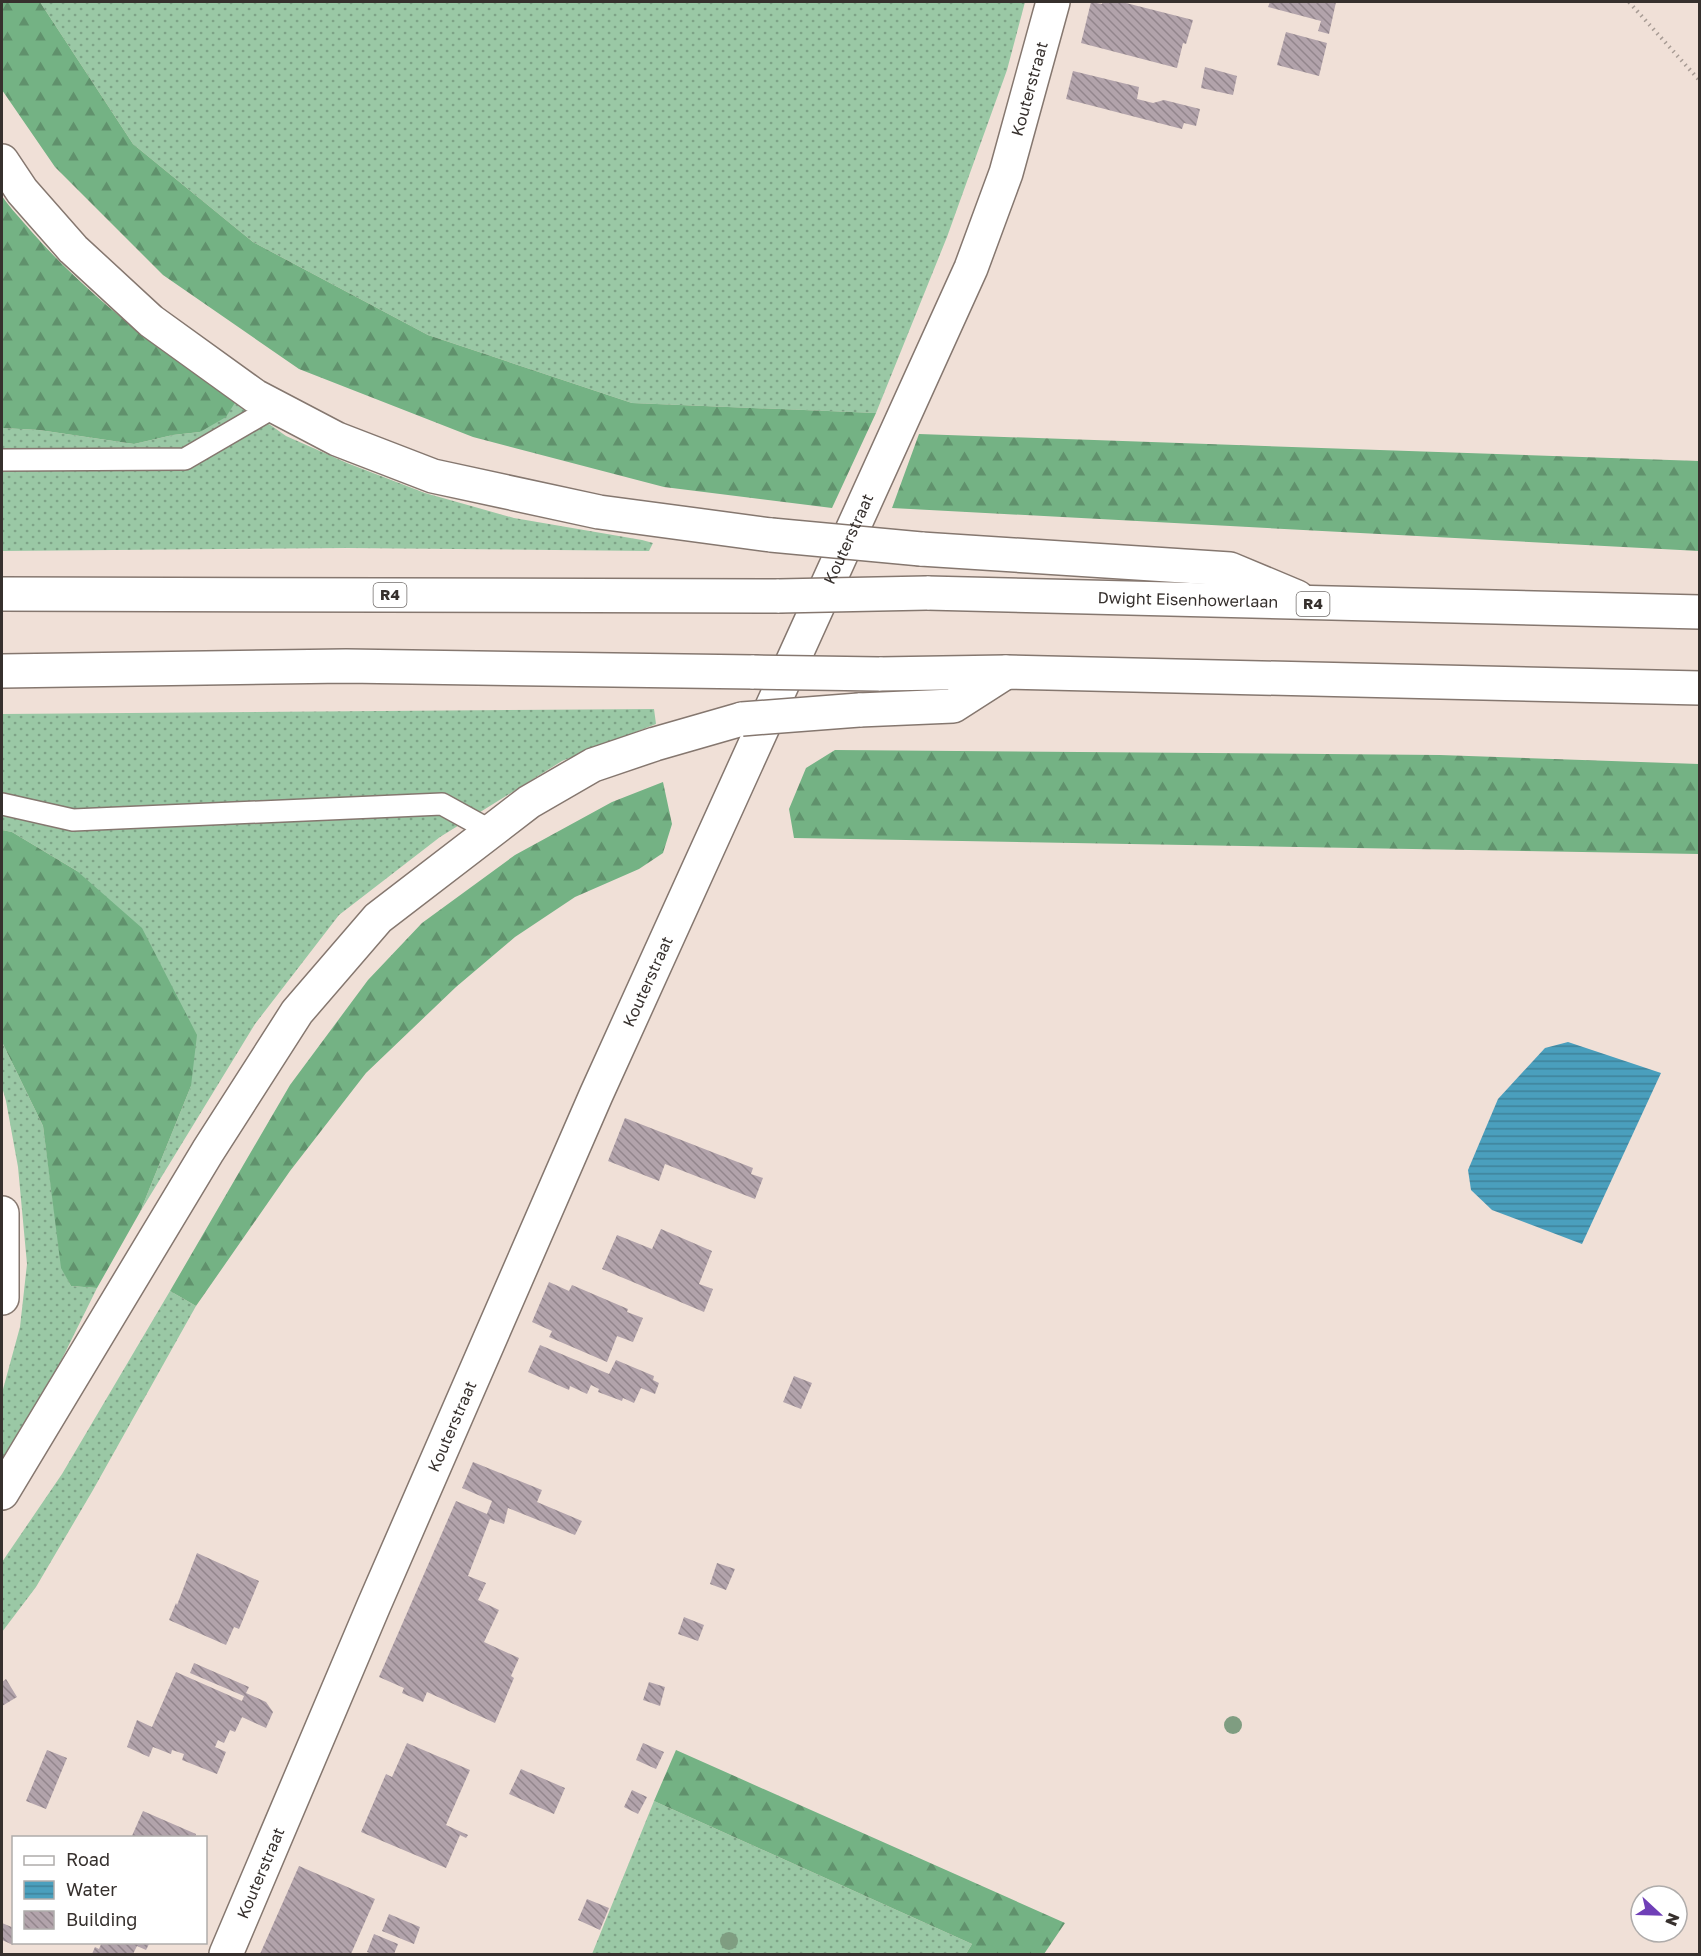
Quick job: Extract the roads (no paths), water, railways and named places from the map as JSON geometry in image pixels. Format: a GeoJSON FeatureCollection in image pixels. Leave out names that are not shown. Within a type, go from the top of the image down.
{"type":"FeatureCollection","features":[{"type":"Feature","properties":{"kind":"main road","name":"Kouterstraat"},"geometry":{"type":"LineString","coordinates":[[226,1954],[374,1605],[596,1095],[971,268],[1005,173],[1053,2]]}},
{"type":"Feature","properties":{"kind":"main road"},"geometry":{"type":"LineString","coordinates":[[2,161],[22,191],[73,249],[151,321],[255,396],[337,439],[433,476],[599,512],[771,535],[921,549],[1230,569],[1316,604]]}},
{"type":"Feature","properties":{"kind":"main road","name":"Dwight Eisenhowerlaan"},"geometry":{"type":"LineString","coordinates":[[2,594],[779,596],[927,593],[1700,612]]}},
{"type":"Feature","properties":{"kind":"main road"},"geometry":{"type":"LineString","coordinates":[[2,672],[346,666],[879,674],[1006,672],[1700,688]]}},
{"type":"Feature","properties":{"kind":"main road"},"geometry":{"type":"LineString","coordinates":[[2,1493],[208,1151],[297,1012],[378,918],[529,802],[593,765],[654,744],[742,719],[953,706],[1006,672]]}},
{"type":"Feature","properties":{"kind":"main road"},"geometry":{"type":"LineString","coordinates":[[2,1214],[2,1298]]}},
{"type":"Feature","properties":{"kind":"lane"},"geometry":{"type":"LineString","coordinates":[[2,460],[185,459],[276,406]]}},
{"type":"Feature","properties":{"kind":"lane"},"geometry":{"type":"LineString","coordinates":[[2,804],[74,820],[442,804],[491,831]]}},
{"type":"Feature","properties":{"kind":"water"},"geometry":{"type":"Polygon","coordinates":[[[1568,1042],[1661,1073],[1582,1244],[1492,1210],[1471,1190],[1468,1170],[1498,1099],[1545,1048],[1568,1042]]]}}]}
